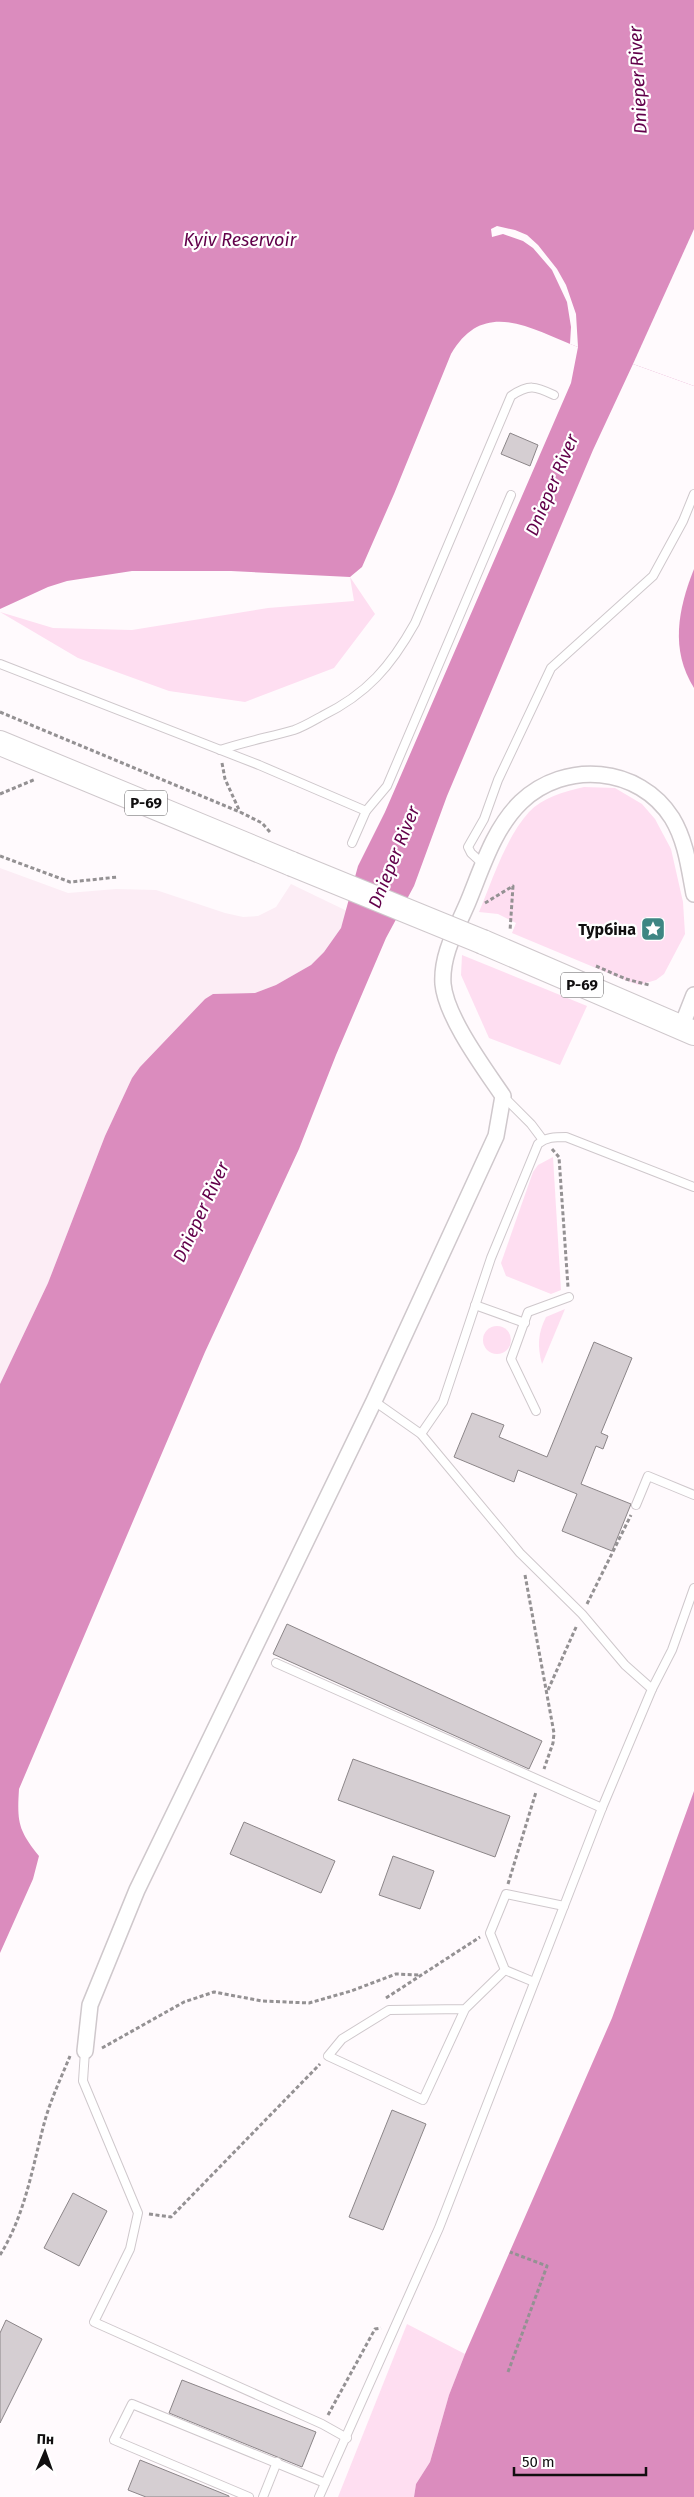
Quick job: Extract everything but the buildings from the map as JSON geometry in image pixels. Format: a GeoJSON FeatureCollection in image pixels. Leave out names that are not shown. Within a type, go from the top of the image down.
{"type":"FeatureCollection","features":[{"type":"Feature","properties":{"kind":"main road","name":"Р-69"},"geometry":{"type":"LineString","coordinates":[[0,743],[482,942],[687,1030]]}},
{"type":"Feature","properties":{"kind":"street"},"geometry":{"type":"LineString","coordinates":[[84,2052],[90,2004],[137,1890],[374,1401],[496,1136],[503,1096],[453,1016],[443,985],[444,958],[494,840],[520,803],[540,788],[560,778],[582,774],[608,774],[633,783],[656,799],[672,818],[683,841],[694,894]]}},
{"type":"Feature","properties":{"kind":"street"},"geometry":{"type":"LineString","coordinates":[[687,1030],[694,995]]}},
{"type":"Feature","properties":{"kind":"lane"},"geometry":{"type":"LineString","coordinates":[[220,750],[296,729],[336,709],[366,689],[382,673],[400,650],[415,623],[511,396],[524,387],[538,388],[554,395]]}},
{"type":"Feature","properties":{"kind":"lane"},"geometry":{"type":"LineString","coordinates":[[484,865],[471,853],[468,847],[484,819],[498,780],[551,668],[653,576],[683,521],[694,494]]}},
{"type":"Feature","properties":{"kind":"lane"},"geometry":{"type":"LineString","coordinates":[[352,843],[366,811],[387,786],[511,495]]}},
{"type":"Feature","properties":{"kind":"lane"},"geometry":{"type":"LineString","coordinates":[[0,664],[220,750],[366,811]]}},
{"type":"Feature","properties":{"kind":"lane"},"geometry":{"type":"LineString","coordinates":[[503,1096],[544,1140]]}},
{"type":"Feature","properties":{"kind":"lane"},"geometry":{"type":"LineString","coordinates":[[422,1434],[443,1402],[491,1258],[533,1151],[544,1140],[566,1137],[583,1142],[694,1187]]}},
{"type":"Feature","properties":{"kind":"lane"},"geometry":{"type":"LineString","coordinates":[[536,1411],[511,1359],[528,1312],[569,1297]]}},
{"type":"Feature","properties":{"kind":"lane"},"geometry":{"type":"LineString","coordinates":[[475,1305],[525,1323]]}},
{"type":"Feature","properties":{"kind":"lane"},"geometry":{"type":"LineString","coordinates":[[374,1401],[422,1434],[520,1553],[582,1614],[625,1665],[652,1689]]}},
{"type":"Feature","properties":{"kind":"lane"},"geometry":{"type":"LineString","coordinates":[[636,1505],[648,1476],[694,1495]]}},
{"type":"Feature","properties":{"kind":"lane"},"geometry":{"type":"LineString","coordinates":[[319,2497],[347,2438],[438,2228],[602,1808],[652,1689],[672,1650],[694,1588]]}},
{"type":"Feature","properties":{"kind":"lane"},"geometry":{"type":"LineString","coordinates":[[276,1663],[602,1808]]}},
{"type":"Feature","properties":{"kind":"lane"},"geometry":{"type":"LineString","coordinates":[[534,1982],[505,1970],[490,1933],[506,1894],[564,1906]]}},
{"type":"Feature","properties":{"kind":"lane"},"geometry":{"type":"LineString","coordinates":[[465,2009],[389,2010],[342,2039],[328,2056],[423,2100],[465,2009],[505,1970]]}},
{"type":"Feature","properties":{"kind":"lane"},"geometry":{"type":"LineString","coordinates":[[84,2052],[83,2081],[138,2213],[130,2249],[94,2322],[322,2424],[347,2438]]}},
{"type":"Feature","properties":{"kind":"lane"},"geometry":{"type":"LineString","coordinates":[[248,2497],[114,2440],[132,2404],[325,2483]]}},
{"type":"Feature","properties":{"kind":"lane"},"geometry":{"type":"LineString","coordinates":[[263,2497],[277,2462]]}},
{"type":"Feature","properties":{"kind":"path"},"geometry":{"type":"LineString","coordinates":[[0,712],[240,812],[262,823]]}},
{"type":"Feature","properties":{"kind":"path"},"geometry":{"type":"LineString","coordinates":[[220,750],[225,779],[240,812]]}},
{"type":"Feature","properties":{"kind":"path"},"geometry":{"type":"LineString","coordinates":[[0,794],[24,786],[59,767]]}},
{"type":"Feature","properties":{"kind":"path"},"geometry":{"type":"LineString","coordinates":[[0,856],[70,882],[118,877]]}},
{"type":"Feature","properties":{"kind":"path"},"geometry":{"type":"LineString","coordinates":[[483,904],[513,886],[510,931]]}},
{"type":"Feature","properties":{"kind":"path"},"geometry":{"type":"LineString","coordinates":[[544,1140],[559,1157],[569,1297]]}},
{"type":"Feature","properties":{"kind":"path"},"geometry":{"type":"LineString","coordinates":[[548,1691],[582,1614],[636,1505]]}},
{"type":"Feature","properties":{"kind":"path"},"geometry":{"type":"LineString","coordinates":[[506,1894],[540,1780],[554,1743],[548,1691],[520,1553]]}},
{"type":"Feature","properties":{"kind":"path"},"geometry":{"type":"LineString","coordinates":[[380,2001],[419,1975],[490,1933]]}},
{"type":"Feature","properties":{"kind":"path"},"geometry":{"type":"LineString","coordinates":[[0,2255],[14,2234],[31,2179],[44,2122],[84,2052],[184,2002],[214,1992],[262,2001],[309,2003],[351,1991],[396,1974],[419,1975]]}},
{"type":"Feature","properties":{"kind":"path"},"geometry":{"type":"LineString","coordinates":[[138,2213],[171,2217],[304,2078],[328,2056]]}},
{"type":"Feature","properties":{"kind":"path"},"geometry":{"type":"LineString","coordinates":[[508,2372],[547,2266],[510,2252]]}},
{"type":"Feature","properties":{"kind":"path"},"geometry":{"type":"LineString","coordinates":[[322,2424],[375,2329],[388,2327],[394,2330]]}},
{"type":"Feature","properties":{"kind":"shaded area"},"geometry":{"type":"Polygon","coordinates":[[[350,577],[375,614],[334,668],[245,702],[169,691],[78,658],[0,612],[53,628],[132,630],[268,608],[354,601],[350,577]]]}},
{"type":"Feature","properties":{"kind":"shaded area"},"geometry":{"type":"Polygon","coordinates":[[[584,787],[615,788],[642,804],[655,819],[671,849],[683,902],[685,934],[664,974],[656,980],[639,985],[627,981],[512,933],[516,923],[498,914],[479,912],[506,846],[529,812],[547,799],[584,787]]]}},
{"type":"Feature","properties":{"kind":"shaded area"},"geometry":{"type":"Polygon","coordinates":[[[0,868],[68,893],[116,889],[156,890],[225,913],[243,917],[258,916],[276,907],[291,884],[347,911],[341,928],[324,952],[311,965],[276,985],[255,993],[222,994],[205,999],[132,1078],[105,1136],[48,1283],[0,1384],[0,868]]]}},
{"type":"Feature","properties":{"kind":"shaded area"},"geometry":{"type":"Polygon","coordinates":[[[462,955],[587,1006],[560,1065],[489,1038],[461,975],[462,955]]]}},
{"type":"Feature","properties":{"kind":"shaded area"},"geometry":{"type":"Polygon","coordinates":[[[553,1157],[561,1290],[551,1294],[506,1276],[501,1263],[533,1172],[538,1165],[553,1157]]]}},
{"type":"Feature","properties":{"kind":"shaded area"},"geometry":{"type":"Polygon","coordinates":[[[565,1309],[542,1364],[539,1340],[543,1323],[546,1317],[565,1309]]]}},
{"type":"Feature","properties":{"kind":"shaded area"},"geometry":{"type":"Polygon","coordinates":[[[497,1326],[507,1330],[511,1340],[507,1350],[497,1354],[487,1350],[483,1340],[487,1330],[497,1326]]]}},
{"type":"Feature","properties":{"kind":"shaded area"},"geometry":{"type":"Polygon","coordinates":[[[407,2324],[465,2354],[449,2395],[430,2462],[416,2484],[414,2497],[338,2497],[407,2324]]]}},
{"type":"Feature","properties":{"kind":"water","name":"Kyiv Reservoir"},"geometry":{"type":"Polygon","coordinates":[[[0,0],[694,0],[694,386],[633,364],[593,450],[447,796],[414,886],[386,938],[336,1055],[299,1149],[205,1352],[19,1789],[18,1810],[20,1825],[39,1856],[33,1879],[0,1953],[0,1384],[48,1283],[105,1136],[132,1078],[140,1067],[205,999],[213,994],[255,993],[276,985],[311,965],[324,952],[341,928],[358,866],[385,812],[571,383],[578,347],[543,332],[509,322],[493,322],[478,326],[464,337],[451,354],[362,567],[350,577],[231,571],[132,571],[67,581],[48,587],[0,609],[0,0]]]}},
{"type":"Feature","properties":{"kind":"water"},"geometry":{"type":"Polygon","coordinates":[[[694,569],[694,688],[686,674],[682,659],[679,629],[684,599],[694,569]]]}},
{"type":"Feature","properties":{"kind":"water"},"geometry":{"type":"Polygon","coordinates":[[[694,1791],[694,2497],[414,2497],[416,2484],[430,2462],[449,2395],[465,2354],[612,2018],[694,1791]]]}},
{"type":"Feature","properties":{"kind":"pier"},"geometry":{"type":"Polygon","coordinates":[[[497,226],[527,235],[538,245],[557,269],[566,285],[576,314],[578,347],[570,344],[571,327],[567,302],[552,270],[533,248],[523,241],[503,234],[492,237],[491,229],[497,226]]]}},
{"type":"Feature","properties":{"kind":"pier"},"geometry":{"type":"Polygon","coordinates":[[[694,229],[694,386],[633,364],[694,229]]]}},
{"type":"Feature","properties":{"kind":"place","name":"Турбіна"},"geometry":{"type":"Point","coordinates":[653,929]}},
{"type":"Feature","properties":{"kind":"water label","name":"Dnieper River"},"geometry":{"type":"Point","coordinates":[638,80]}},
{"type":"Feature","properties":{"kind":"water label","name":"Dnieper River"},"geometry":{"type":"Point","coordinates":[552,485]}},
{"type":"Feature","properties":{"kind":"water label","name":"Dnieper River"},"geometry":{"type":"Point","coordinates":[394,857]}},
{"type":"Feature","properties":{"kind":"water label","name":"Dnieper River"},"geometry":{"type":"Point","coordinates":[201,1212]}}]}
